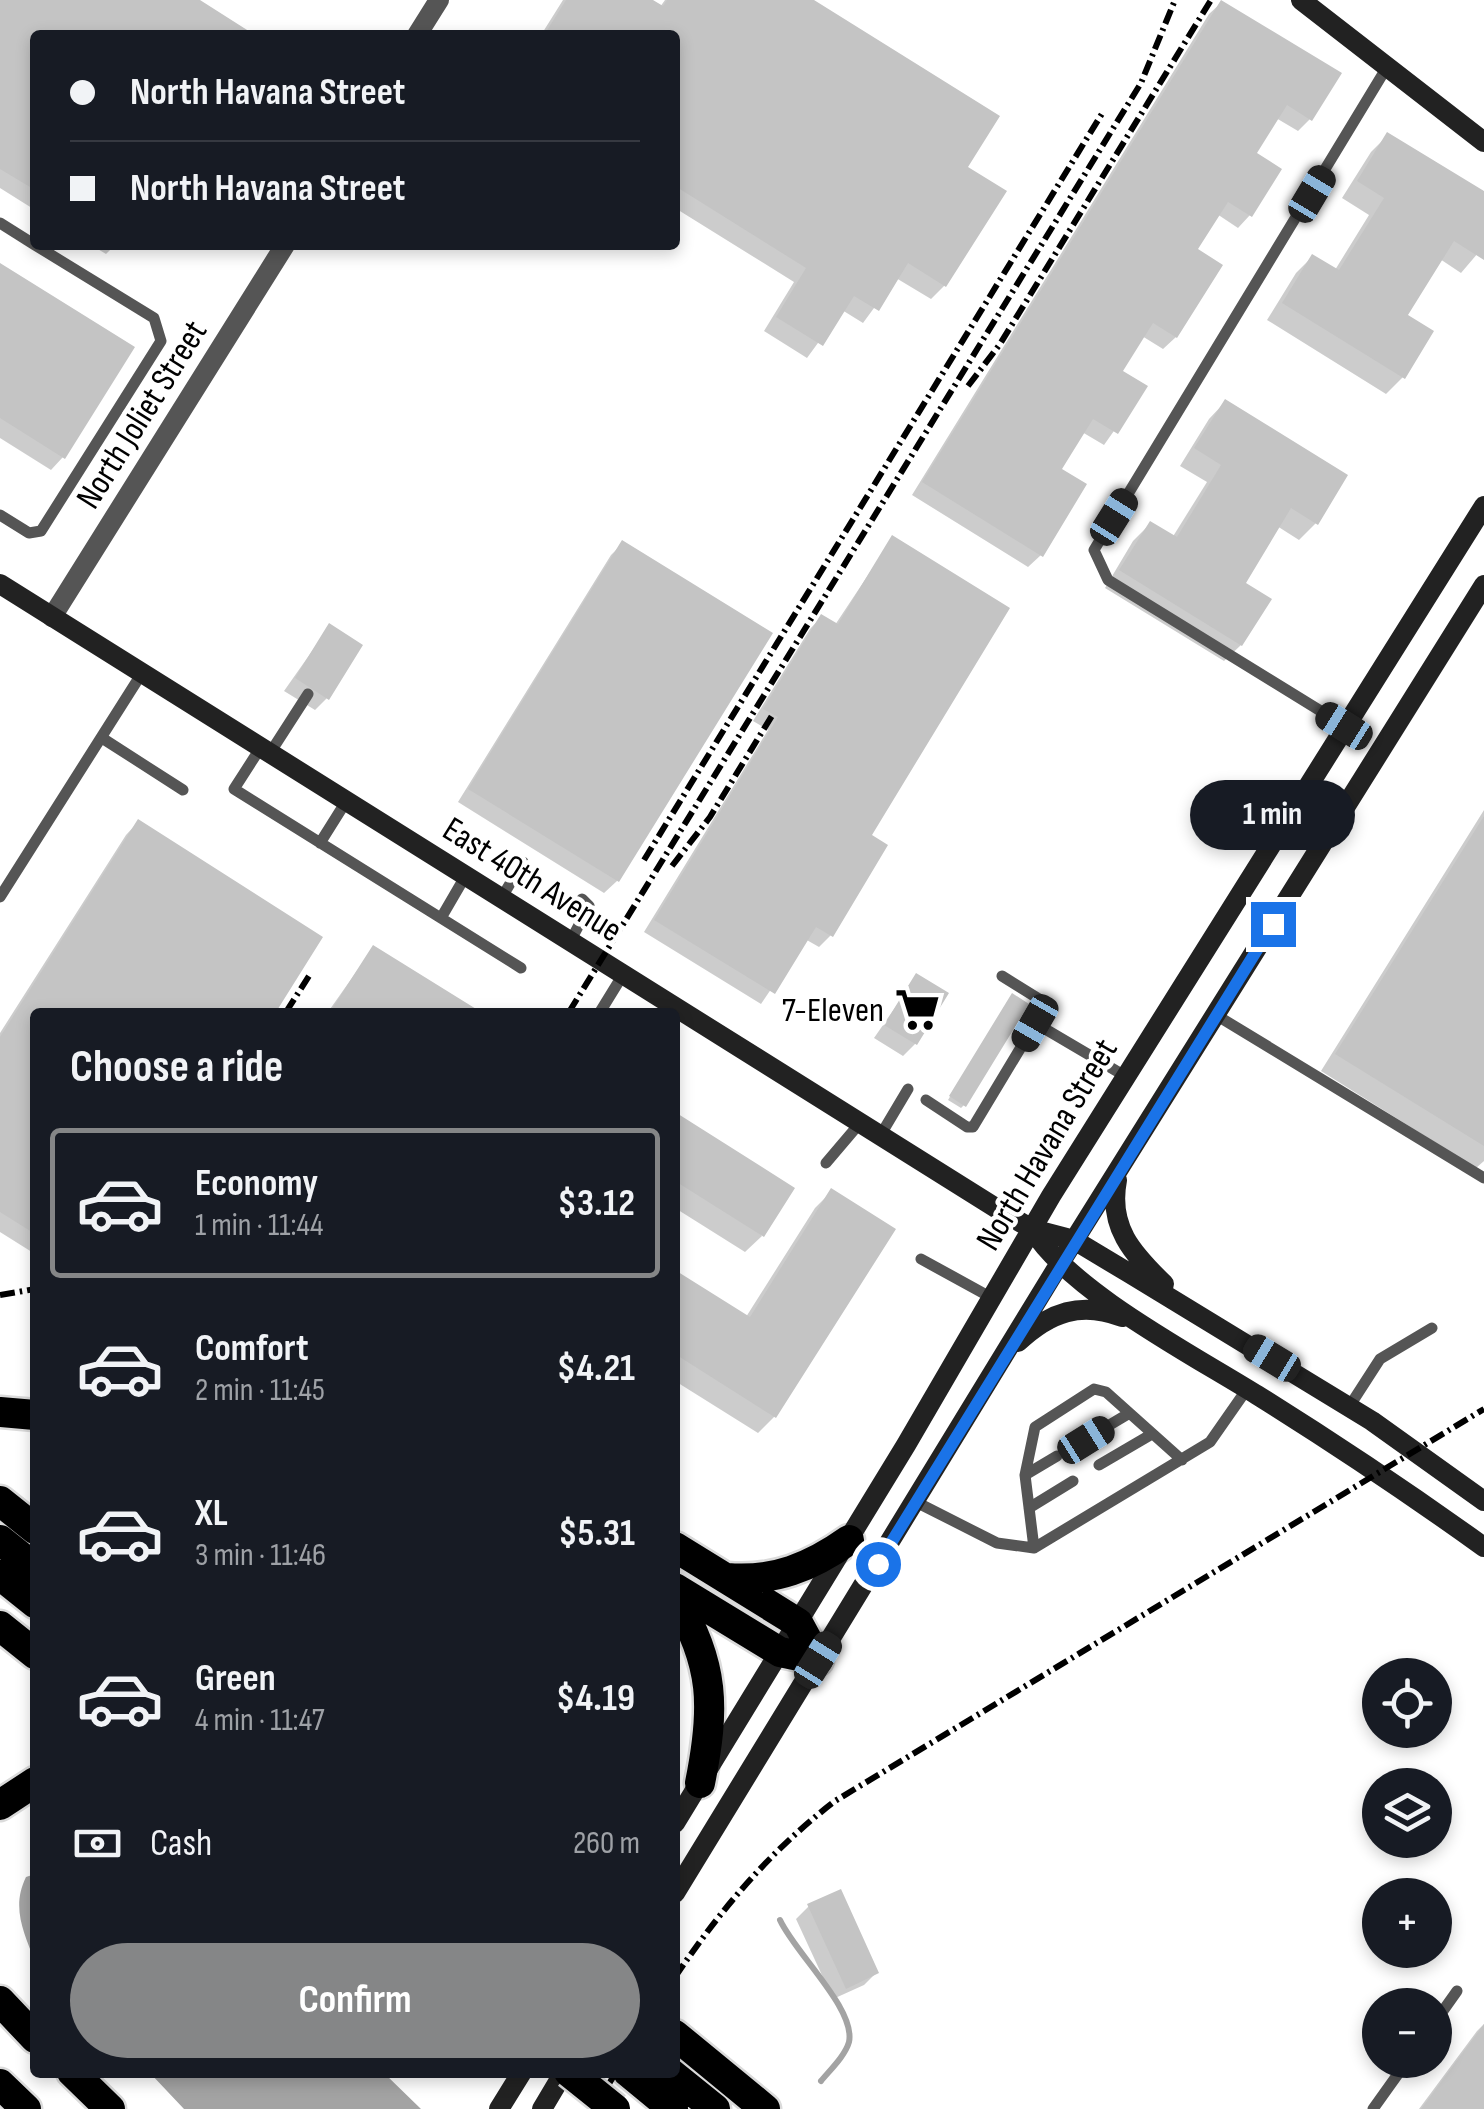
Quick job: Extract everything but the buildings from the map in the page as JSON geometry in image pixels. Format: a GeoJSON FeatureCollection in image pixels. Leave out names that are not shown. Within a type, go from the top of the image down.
{"type":"FeatureCollection","features":[{"type":"Feature","properties":{"kind":"highway"},"geometry":{"type":"LineString","coordinates":[[0,1412],[30,1415]]}},
{"type":"Feature","properties":{"kind":"highway"},"geometry":{"type":"LineString","coordinates":[[0,1501],[30,1525]]}},
{"type":"Feature","properties":{"kind":"highway"},"geometry":{"type":"LineString","coordinates":[[0,1540],[30,1564]]}},
{"type":"Feature","properties":{"kind":"highway"},"geometry":{"type":"LineString","coordinates":[[727,1578],[758,1579],[796,1571],[849,1540]]}},
{"type":"Feature","properties":{"kind":"highway"},"geometry":{"type":"LineString","coordinates":[[680,1549],[798,1624],[818,1660]]}},
{"type":"Feature","properties":{"kind":"highway"},"geometry":{"type":"LineString","coordinates":[[0,1575],[30,1599]]}},
{"type":"Feature","properties":{"kind":"highway"},"geometry":{"type":"LineString","coordinates":[[680,1591],[780,1652],[818,1660]]}},
{"type":"Feature","properties":{"kind":"highway"},"geometry":{"type":"LineString","coordinates":[[680,1608],[699,1645],[709,1677],[710,1731],[700,1783]]}},
{"type":"Feature","properties":{"kind":"highway"},"geometry":{"type":"LineString","coordinates":[[0,1626],[30,1650]]}},
{"type":"Feature","properties":{"kind":"highway"},"geometry":{"type":"LineString","coordinates":[[0,1805],[30,1785]]}},
{"type":"Feature","properties":{"kind":"highway"},"geometry":{"type":"LineString","coordinates":[[0,2001],[30,2033]]}},
{"type":"Feature","properties":{"kind":"highway"},"geometry":{"type":"LineString","coordinates":[[680,2040],[765,2109]]}},
{"type":"Feature","properties":{"kind":"highway"},"geometry":{"type":"LineString","coordinates":[[78,2078],[110,2109]]}},
{"type":"Feature","properties":{"kind":"highway"},"geometry":{"type":"LineString","coordinates":[[575,2078],[615,2109]]}},
{"type":"Feature","properties":{"kind":"highway"},"geometry":{"type":"LineString","coordinates":[[635,2078],[673,2109]]}},
{"type":"Feature","properties":{"kind":"highway"},"geometry":{"type":"LineString","coordinates":[[676,2078],[715,2109]]}},
{"type":"Feature","properties":{"kind":"highway"},"geometry":{"type":"LineString","coordinates":[[0,2084],[26,2109]]}},
{"type":"Feature","properties":{"kind":"main road"},"geometry":{"type":"LineString","coordinates":[[1301,0],[1484,142]]}},
{"type":"Feature","properties":{"kind":"main road","name":"North Havana Street"},"geometry":{"type":"LineString","coordinates":[[680,1816],[1125,1076],[1484,506]]}},
{"type":"Feature","properties":{"kind":"main road","name":"East 40th Avenue"},"geometry":{"type":"LineString","coordinates":[[0,584],[679,1008]]}},
{"type":"Feature","properties":{"kind":"main road","name":"North Havana Street"},"geometry":{"type":"LineString","coordinates":[[680,1885],[1074,1240],[1484,585]]}},
{"type":"Feature","properties":{"kind":"main road","name":"East 40th Avenue"},"geometry":{"type":"LineString","coordinates":[[680,1009],[1032,1229],[1074,1240],[1349,1407],[1484,1501]]}},
{"type":"Feature","properties":{"kind":"main road"},"geometry":{"type":"LineString","coordinates":[[1121,1166],[1114,1213],[1123,1237],[1190,1310]]}},
{"type":"Feature","properties":{"kind":"main road","name":"East 40th Avenue"},"geometry":{"type":"LineString","coordinates":[[1032,1229],[1060,1263],[1156,1332],[1484,1548]]}},
{"type":"Feature","properties":{"kind":"main road"},"geometry":{"type":"LineString","coordinates":[[999,1362],[1038,1324],[1078,1308],[1106,1310],[1156,1332]]}},
{"type":"Feature","properties":{"kind":"main road"},"geometry":{"type":"LineString","coordinates":[[499,2109],[518,2078]]}},
{"type":"Feature","properties":{"kind":"main road"},"geometry":{"type":"LineString","coordinates":[[542,2109],[563,2078]]}},
{"type":"Feature","properties":{"kind":"street"},"geometry":{"type":"LineString","coordinates":[[420,30],[439,0]]}},
{"type":"Feature","properties":{"kind":"street","name":"North Joliet Street"},"geometry":{"type":"LineString","coordinates":[[52,617],[282,250]]}},
{"type":"Feature","properties":{"kind":"lane"},"geometry":{"type":"LineString","coordinates":[[1344,726],[1108,580],[1094,550],[1387,67]]}},
{"type":"Feature","properties":{"kind":"lane"},"geometry":{"type":"LineString","coordinates":[[0,223],[30,242]]}},
{"type":"Feature","properties":{"kind":"lane"},"geometry":{"type":"LineString","coordinates":[[0,516],[28,534],[41,530],[161,341],[154,318],[43,250]]}},
{"type":"Feature","properties":{"kind":"lane"},"geometry":{"type":"LineString","coordinates":[[0,898],[142,673]]}},
{"type":"Feature","properties":{"kind":"lane"},"geometry":{"type":"LineString","coordinates":[[308,694],[234,789],[521,968]]}},
{"type":"Feature","properties":{"kind":"lane"},"geometry":{"type":"LineString","coordinates":[[102,738],[183,790]]}},
{"type":"Feature","properties":{"kind":"lane"},"geometry":{"type":"LineString","coordinates":[[320,842],[346,800]]}},
{"type":"Feature","properties":{"kind":"lane"},"geometry":{"type":"LineString","coordinates":[[502,897],[524,862]]}},
{"type":"Feature","properties":{"kind":"lane"},"geometry":{"type":"LineString","coordinates":[[440,918],[466,875]]}},
{"type":"Feature","properties":{"kind":"lane"},"geometry":{"type":"LineString","coordinates":[[571,940],[589,906],[582,898]]}},
{"type":"Feature","properties":{"kind":"lane"},"geometry":{"type":"LineString","coordinates":[[602,1008],[624,973]]}},
{"type":"Feature","properties":{"kind":"lane"},"geometry":{"type":"LineString","coordinates":[[926,1100],[967,1127],[974,1126],[1046,1002],[1002,976]]}},
{"type":"Feature","properties":{"kind":"lane"},"geometry":{"type":"LineString","coordinates":[[1216,1014],[1484,1178]]}},
{"type":"Feature","properties":{"kind":"lane"},"geometry":{"type":"LineString","coordinates":[[1035,1023],[1125,1076]]}},
{"type":"Feature","properties":{"kind":"lane"},"geometry":{"type":"LineString","coordinates":[[880,1136],[908,1089]]}},
{"type":"Feature","properties":{"kind":"lane"},"geometry":{"type":"LineString","coordinates":[[826,1163],[860,1123]]}},
{"type":"Feature","properties":{"kind":"lane"},"geometry":{"type":"LineString","coordinates":[[921,1259],[992,1298]]}},
{"type":"Feature","properties":{"kind":"lane"},"geometry":{"type":"LineString","coordinates":[[1349,1407],[1380,1359],[1432,1328]]}},
{"type":"Feature","properties":{"kind":"lane"},"geometry":{"type":"LineString","coordinates":[[1034,1548],[1025,1476],[1033,1431],[1040,1422],[1094,1389],[1106,1392],[1182,1460]]}},
{"type":"Feature","properties":{"kind":"lane"},"geometry":{"type":"LineString","coordinates":[[916,1502],[997,1543],[1034,1548],[1210,1442],[1247,1389]]}},
{"type":"Feature","properties":{"kind":"lane"},"geometry":{"type":"LineString","coordinates":[[1086,1440],[1128,1414]]}},
{"type":"Feature","properties":{"kind":"lane"},"geometry":{"type":"LineString","coordinates":[[1099,1465],[1152,1434]]}},
{"type":"Feature","properties":{"kind":"lane"},"geometry":{"type":"LineString","coordinates":[[1025,1476],[1057,1456]]}},
{"type":"Feature","properties":{"kind":"lane"},"geometry":{"type":"LineString","coordinates":[[1028,1508],[1073,1481]]}},
{"type":"Feature","properties":{"kind":"lane"},"geometry":{"type":"LineString","coordinates":[[1452,1998],[1457,1991]]}},
{"type":"Feature","properties":{"kind":"lane"},"geometry":{"type":"LineString","coordinates":[[1374,2109],[1396,2078]]}},
{"type":"Feature","properties":{"kind":"shaded area"},"geometry":{"type":"Polygon","coordinates":[[[30,1876],[30,1949],[19,1910],[26,1877],[30,1876]]]}},
{"type":"Feature","properties":{"kind":"shaded area"},"geometry":{"type":"Polygon","coordinates":[[[155,2078],[389,2078],[421,2109],[184,2109],[155,2078]]]}},
{"type":"Feature","properties":{"kind":"waterway"},"geometry":{"type":"LineString","coordinates":[[780,1920],[834,1998],[849,2029],[847,2047],[821,2081]]}},
{"type":"Feature","properties":{"kind":"railway"},"geometry":{"type":"LineString","coordinates":[[571,1008],[1141,83],[1175,0]]}},
{"type":"Feature","properties":{"kind":"railway"},"geometry":{"type":"LineString","coordinates":[[968,386],[1000,344],[1211,0]]}},
{"type":"Feature","properties":{"kind":"railway"},"geometry":{"type":"LineString","coordinates":[[644,860],[1103,112]]}},
{"type":"Feature","properties":{"kind":"railway"},"geometry":{"type":"LineString","coordinates":[[672,866],[710,817],[773,714]]}},
{"type":"Feature","properties":{"kind":"railway"},"geometry":{"type":"LineString","coordinates":[[289,1008],[309,976]]}},
{"type":"Feature","properties":{"kind":"railway"},"geometry":{"type":"LineString","coordinates":[[0,1295],[30,1290]]}},
{"type":"Feature","properties":{"kind":"railway"},"geometry":{"type":"LineString","coordinates":[[680,1970],[748,1882],[835,1801],[1484,1409]]}},
{"type":"Feature","properties":{"kind":"railway"},"geometry":{"type":"LineString","coordinates":[[594,2109],[612,2078]]}},
{"type":"Feature","properties":{"kind":"place","name":"7-Eleven"},"geometry":{"type":"Point","coordinates":[917,1009]}},
{"type":"Feature","properties":{"kind":"route"},"geometry":{"type":"LineString","coordinates":[[878,1564],[1060,1263],[1273,924]]}}]}
